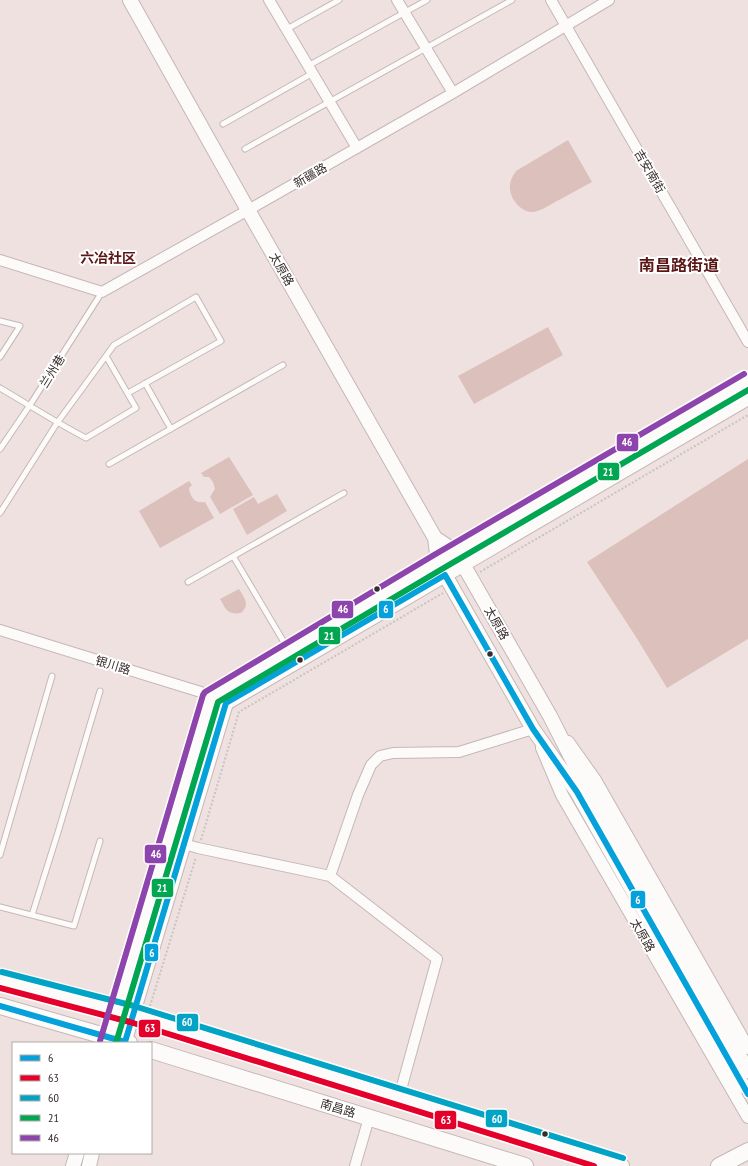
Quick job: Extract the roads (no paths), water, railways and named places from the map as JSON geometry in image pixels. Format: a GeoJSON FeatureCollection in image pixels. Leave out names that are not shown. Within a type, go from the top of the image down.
{"type":"FeatureCollection","features":[{"type":"Feature","properties":{"kind":"main road","name":"太原路"},"geometry":{"type":"LineString","coordinates":[[130,0],[435,538],[438,562],[452,588],[533,729],[577,792],[743,1086]]}},
{"type":"Feature","properties":{"kind":"main road"},"geometry":{"type":"LineString","coordinates":[[132,1015],[211,697],[438,562],[748,381]]}},
{"type":"Feature","properties":{"kind":"main road"},"geometry":{"type":"LineString","coordinates":[[0,1006],[119,1042],[132,1015],[226,703],[748,398]]}},
{"type":"Feature","properties":{"kind":"main road","name":"太原路"},"geometry":{"type":"LineString","coordinates":[[435,538],[456,552],[471,577],[550,716],[583,781],[748,1071]]}},
{"type":"Feature","properties":{"kind":"main road"},"geometry":{"type":"LineString","coordinates":[[0,980],[132,1015],[621,1166]]}},
{"type":"Feature","properties":{"kind":"main road","name":"南昌路"},"geometry":{"type":"LineString","coordinates":[[152,1050],[525,1166]]}},
{"type":"Feature","properties":{"kind":"main road"},"geometry":{"type":"LineString","coordinates":[[73,1166],[77,1154]]}},
{"type":"Feature","properties":{"kind":"main road"},"geometry":{"type":"LineString","coordinates":[[89,1166],[92,1154]]}},
{"type":"Feature","properties":{"kind":"main road"},"geometry":{"type":"LineString","coordinates":[[719,1166],[743,1154]]}},
{"type":"Feature","properties":{"kind":"street"},"geometry":{"type":"LineString","coordinates":[[270,0],[357,148]]}},
{"type":"Feature","properties":{"kind":"street"},"geometry":{"type":"LineString","coordinates":[[397,0],[453,93]]}},
{"type":"Feature","properties":{"kind":"street","name":"吉安南街"},"geometry":{"type":"LineString","coordinates":[[551,0],[748,342]]}},
{"type":"Feature","properties":{"kind":"street","name":"新疆路"},"geometry":{"type":"LineString","coordinates":[[102,292],[453,93],[609,0]]}},
{"type":"Feature","properties":{"kind":"street"},"geometry":{"type":"LineString","coordinates":[[0,260],[102,292]]}},
{"type":"Feature","properties":{"kind":"street","name":"银川路"},"geometry":{"type":"LineString","coordinates":[[0,630],[204,693],[226,703]]}},
{"type":"Feature","properties":{"kind":"street","name":"太原路"},"geometry":{"type":"LineString","coordinates":[[550,716],[595,780],[748,1048]]}},
{"type":"Feature","properties":{"kind":"street"},"geometry":{"type":"LineString","coordinates":[[330,876],[358,794],[371,765],[380,756],[393,753],[459,752],[533,729]]}},
{"type":"Feature","properties":{"kind":"street","name":"太原路"},"geometry":{"type":"LineString","coordinates":[[533,729],[562,795],[748,1117]]}},
{"type":"Feature","properties":{"kind":"street"},"geometry":{"type":"LineString","coordinates":[[184,844],[330,876],[437,959],[399,1097]]}},
{"type":"Feature","properties":{"kind":"street"},"geometry":{"type":"LineString","coordinates":[[355,1166],[369,1118]]}},
{"type":"Feature","properties":{"kind":"street"},"geometry":{"type":"LineString","coordinates":[[743,1154],[748,1142]]}},
{"type":"Feature","properties":{"kind":"lane"},"geometry":{"type":"LineString","coordinates":[[287,29],[339,0]]}},
{"type":"Feature","properties":{"kind":"lane"},"geometry":{"type":"LineString","coordinates":[[223,124],[404,12],[427,0]]}},
{"type":"Feature","properties":{"kind":"lane"},"geometry":{"type":"LineString","coordinates":[[245,149],[512,0]]}},
{"type":"Feature","properties":{"kind":"lane","name":"兰州巷"},"geometry":{"type":"LineString","coordinates":[[0,449],[102,292]]}},
{"type":"Feature","properties":{"kind":"lane"},"geometry":{"type":"LineString","coordinates":[[0,514],[57,423],[114,345],[196,297],[222,341],[128,393]]}},
{"type":"Feature","properties":{"kind":"lane"},"geometry":{"type":"LineString","coordinates":[[0,320],[20,326],[0,357]]}},
{"type":"Feature","properties":{"kind":"lane"},"geometry":{"type":"LineString","coordinates":[[0,388],[30,405],[57,423],[86,438],[136,408],[106,356]]}},
{"type":"Feature","properties":{"kind":"lane"},"geometry":{"type":"LineString","coordinates":[[109,464],[283,365]]}},
{"type":"Feature","properties":{"kind":"lane"},"geometry":{"type":"LineString","coordinates":[[146,384],[170,429]]}},
{"type":"Feature","properties":{"kind":"lane"},"geometry":{"type":"LineString","coordinates":[[188,582],[344,493]]}},
{"type":"Feature","properties":{"kind":"lane"},"geometry":{"type":"LineString","coordinates":[[233,556],[289,650]]}},
{"type":"Feature","properties":{"kind":"lane"},"geometry":{"type":"LineString","coordinates":[[0,855],[52,676]]}},
{"type":"Feature","properties":{"kind":"lane"},"geometry":{"type":"LineString","coordinates":[[32,915],[100,691]]}},
{"type":"Feature","properties":{"kind":"lane"},"geometry":{"type":"LineString","coordinates":[[0,907],[74,926],[100,841]]}},
{"type":"Feature","properties":{"kind":"district","name":"六冶社区"},"geometry":{"type":"Point","coordinates":[108,258]}},
{"type":"Feature","properties":{"kind":"district","name":"南昌路街道"},"geometry":{"type":"Point","coordinates":[679,265]}}]}
